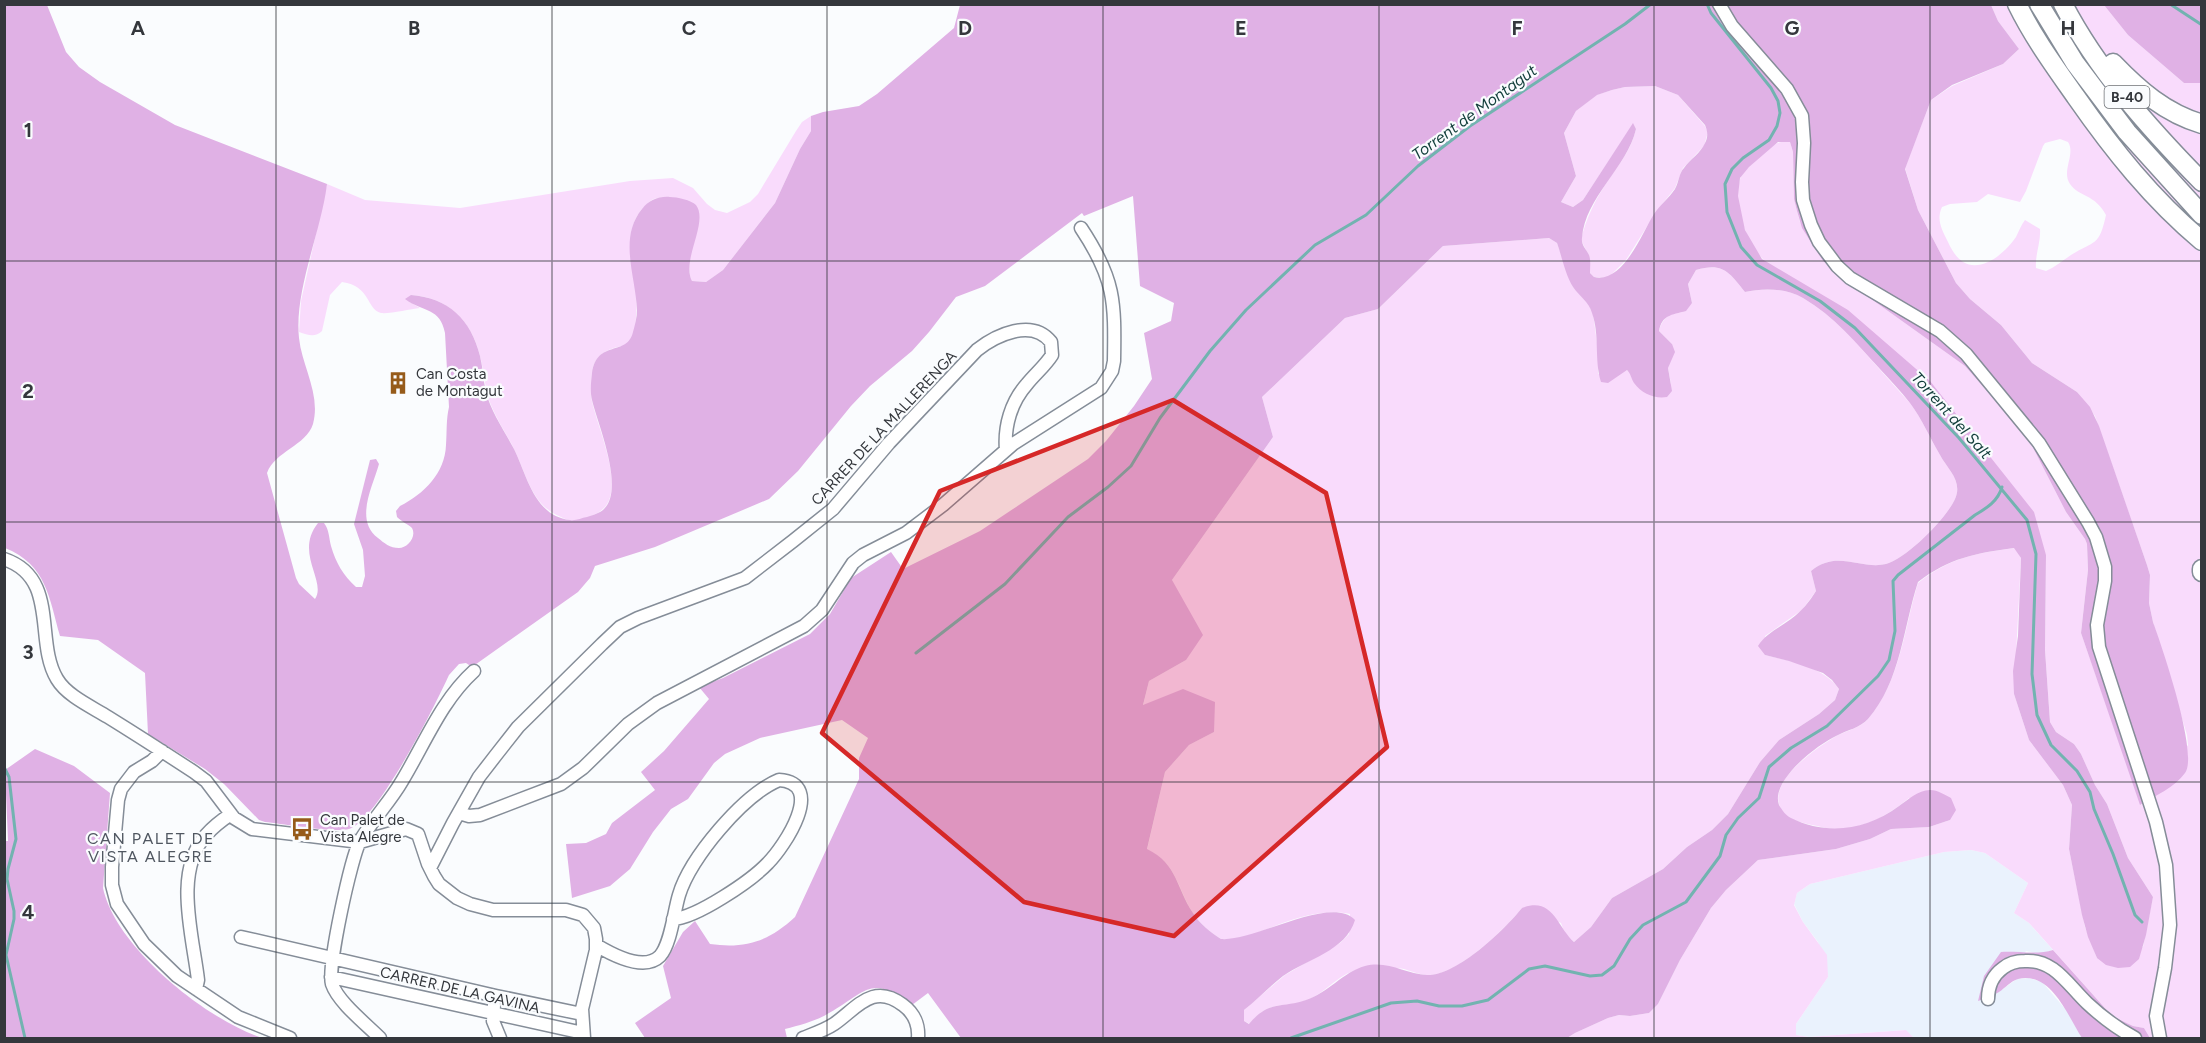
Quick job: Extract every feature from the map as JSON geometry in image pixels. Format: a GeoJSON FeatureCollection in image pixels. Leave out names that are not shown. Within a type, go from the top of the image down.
{"type":"FeatureCollection","features":[{"type":"Feature","properties":{"kind":"highway"},"geometry":{"type":"LineString","coordinates":[[2017,4],[2052,62],[2109,143],[2145,187],[2181,224],[2202,241]]}},
{"type":"Feature","properties":{"kind":"highway","name":"B-40"},"geometry":{"type":"LineString","coordinates":[[2039,4],[2075,63],[2127,132],[2202,215]]}},
{"type":"Feature","properties":{"kind":"highway","name":"B-40"},"geometry":{"type":"LineString","coordinates":[[2063,4],[2102,66],[2145,121],[2202,182]]}},
{"type":"Feature","properties":{"kind":"highway"},"geometry":{"type":"LineString","coordinates":[[2070,4],[2111,62],[2135,87],[2167,109],[2202,124]]}},
{"type":"Feature","properties":{"kind":"highway"},"geometry":{"type":"LineString","coordinates":[[2181,224],[2202,255]]}},
{"type":"Feature","properties":{"kind":"street"},"geometry":{"type":"LineString","coordinates":[[1719,4],[1738,32],[1787,89],[1802,116],[1803,200],[1819,242],[1837,266],[1850,278],[1940,331],[1966,354],[2039,443],[2096,537],[2105,567],[2105,581],[2097,625],[2099,647],[2156,822],[2168,879],[2169,939],[2156,1016],[2160,1038]]}},
{"type":"Feature","properties":{"kind":"street"},"geometry":{"type":"LineString","coordinates":[[459,813],[469,816],[480,815],[561,784],[583,768],[628,724],[657,703],[804,626],[822,610],[853,563],[913,528],[1006,450],[1096,392],[1112,371],[1113,298],[1099,258],[1081,228]]}},
{"type":"Feature","properties":{"kind":"street","name":"CARRER DE LA MALLERENGA"},"geometry":{"type":"LineString","coordinates":[[430,868],[479,777],[518,727],[620,627],[745,578],[833,509],[889,443],[978,350],[990,340],[1015,331],[1039,332],[1052,342],[1052,355],[1018,396],[1007,424],[1006,450]]}},
{"type":"Feature","properties":{"kind":"street"},"geometry":{"type":"LineString","coordinates":[[4,559],[20,566],[36,585],[43,609],[53,671],[61,685],[206,781],[231,814],[243,824],[262,831],[360,842],[397,830],[413,830],[420,838],[430,868],[440,884],[457,898],[482,908],[511,911],[566,910],[576,912],[588,920],[594,928],[596,945],[584,997],[583,1036]]}},
{"type":"Feature","properties":{"kind":"street"},"geometry":{"type":"LineString","coordinates":[[380,1038],[337,993],[331,976],[332,957],[360,842],[402,782],[449,697],[474,670]]}},
{"type":"Feature","properties":{"kind":"street"},"geometry":{"type":"LineString","coordinates":[[162,751],[152,761],[134,772],[121,789],[115,826],[112,885],[117,904],[144,944],[164,965],[238,1017],[290,1038]]}},
{"type":"Feature","properties":{"kind":"street"},"geometry":{"type":"LineString","coordinates":[[596,945],[620,957],[635,961],[652,961],[659,957],[664,949],[679,895],[687,874],[719,831],[753,797],[771,783],[785,780],[796,785],[801,799],[795,823],[788,838],[772,858],[746,882],[692,914],[681,919],[673,919]]}},
{"type":"Feature","properties":{"kind":"street"},"geometry":{"type":"LineString","coordinates":[[196,989],[198,981],[188,897],[188,870],[198,845],[205,835],[231,814]]}},
{"type":"Feature","properties":{"kind":"street","name":"CARRER DE LA GAVINA"},"geometry":{"type":"LineString","coordinates":[[241,937],[582,1014]]}},
{"type":"Feature","properties":{"kind":"street"},"geometry":{"type":"LineString","coordinates":[[1988,999],[1991,980],[2006,965],[2016,962],[2038,962],[2063,976],[2089,1005],[2135,1038]]}},
{"type":"Feature","properties":{"kind":"street","name":"CARRER DE LA GAVINA"},"geometry":{"type":"LineString","coordinates":[[331,976],[492,1012],[583,1036]]}},
{"type":"Feature","properties":{"kind":"street"},"geometry":{"type":"LineString","coordinates":[[496,996],[492,1012],[500,1038]]}},
{"type":"Feature","properties":{"kind":"street"},"geometry":{"type":"LineString","coordinates":[[803,1038],[831,1026],[863,1000],[878,996],[895,1000],[908,1010],[917,1024],[918,1038]]}},
{"type":"Feature","properties":{"kind":"highlighted area"},"geometry":{"type":"Polygon","coordinates":[[[1173,400],[1326,493],[1387,747],[1174,936],[1024,902],[822,733],[940,491],[1173,400]]]}},
{"type":"Feature","properties":{"kind":"shaded area"},"geometry":{"type":"Polygon","coordinates":[[[4,5],[47,5],[66,52],[79,67],[100,82],[175,125],[327,184],[300,301],[299,338],[315,402],[313,424],[304,438],[277,459],[267,473],[296,578],[299,584],[315,599],[318,592],[309,545],[311,534],[318,523],[326,525],[333,552],[344,573],[356,587],[362,587],[365,576],[363,550],[354,524],[370,460],[376,459],[379,464],[367,502],[367,522],[371,531],[380,540],[399,548],[410,541],[413,531],[397,517],[396,511],[432,481],[445,455],[449,407],[443,325],[435,315],[405,299],[411,295],[424,297],[447,306],[464,321],[471,331],[481,360],[491,407],[540,503],[558,517],[570,520],[598,513],[604,509],[610,499],[612,487],[608,456],[591,397],[592,373],[600,356],[625,344],[630,340],[633,332],[637,310],[630,245],[635,220],[642,209],[651,201],[666,197],[684,199],[696,205],[699,221],[690,272],[692,281],[706,282],[723,270],[775,203],[811,131],[811,116],[859,106],[877,94],[954,28],[960,5],[1991,5],[1998,21],[2019,49],[2003,64],[1952,85],[1931,100],[1905,169],[1918,210],[1956,283],[1970,299],[2001,325],[2032,363],[2077,392],[2090,407],[2099,426],[2150,575],[2149,603],[2178,700],[2188,762],[2185,773],[2176,783],[2140,805],[2081,633],[2088,570],[2085,539],[2066,512],[2028,438],[1965,366],[1860,291],[1823,261],[1802,228],[1797,211],[1794,199],[1793,152],[1790,142],[1778,142],[1740,178],[1738,196],[1745,230],[1762,259],[1848,310],[1930,381],[2034,512],[2046,555],[2045,650],[2050,722],[2056,732],[2074,744],[2081,754],[2095,785],[2107,804],[2128,858],[2153,897],[2139,959],[2130,967],[2118,968],[2106,965],[2097,958],[2088,937],[2069,849],[2072,805],[2063,785],[2029,740],[2014,694],[2013,671],[2018,636],[2021,558],[2014,548],[1963,558],[1941,567],[1918,582],[1900,654],[1888,688],[1879,704],[1865,722],[1840,734],[1807,755],[1788,775],[1781,785],[1778,796],[1779,805],[1789,817],[1819,827],[1846,828],[1873,821],[1917,793],[1933,790],[1951,798],[1956,810],[1950,820],[1929,827],[1891,829],[1870,839],[1836,849],[1758,860],[1726,890],[1711,908],[1680,960],[1658,1004],[1649,1013],[1608,1018],[1567,1038],[961,1038],[928,993],[912,1005],[898,995],[877,988],[861,993],[819,1018],[785,1029],[787,1038],[645,1038],[635,1023],[671,998],[663,966],[683,932],[695,921],[710,944],[735,945],[766,937],[795,917],[859,779],[859,758],[868,738],[842,720],[760,738],[725,754],[714,763],[688,799],[671,809],[653,832],[630,869],[610,886],[572,898],[566,844],[586,843],[606,834],[612,823],[655,790],[641,772],[664,751],[709,699],[699,687],[723,678],[810,634],[830,614],[851,578],[891,552],[903,569],[980,531],[1088,459],[1106,441],[1152,379],[1144,333],[1171,321],[1174,303],[1140,286],[1133,196],[1084,216],[1082,213],[985,286],[956,297],[912,351],[870,386],[798,471],[769,499],[655,547],[595,566],[590,578],[578,592],[472,667],[466,663],[459,664],[449,675],[390,784],[375,806],[361,821],[349,829],[320,829],[259,820],[224,784],[205,769],[148,734],[145,673],[98,640],[60,636],[49,596],[38,573],[19,555],[5,548],[4,5]],[[1655,86],[1625,87],[1597,95],[1576,111],[1564,133],[1576,176],[1561,202],[1573,207],[1583,200],[1633,123],[1636,129],[1624,157],[1590,209],[1585,223],[1582,243],[1590,257],[1590,273],[1594,277],[1604,277],[1614,273],[1623,265],[1654,214],[1675,189],[1682,170],[1701,150],[1707,139],[1705,125],[1678,95],[1655,86]],[[1549,238],[1443,246],[1378,309],[1345,318],[1262,397],[1273,437],[1172,580],[1203,635],[1186,660],[1149,681],[1143,705],[1183,689],[1215,702],[1214,732],[1189,745],[1165,772],[1147,849],[1171,869],[1187,904],[1196,917],[1221,939],[1252,934],[1311,915],[1329,912],[1344,913],[1355,920],[1350,931],[1335,947],[1283,976],[1244,1010],[1244,1021],[1249,1024],[1263,1011],[1314,997],[1350,973],[1365,966],[1389,966],[1427,975],[1452,968],[1492,939],[1522,908],[1532,905],[1548,910],[1574,942],[1591,927],[1612,898],[1663,869],[1687,847],[1712,830],[1728,814],[1760,762],[1779,740],[1819,714],[1835,700],[1839,689],[1823,673],[1765,655],[1758,646],[1769,634],[1799,613],[1811,599],[1816,591],[1811,571],[1830,561],[1877,565],[1895,560],[1925,537],[1955,499],[1957,487],[1954,476],[1914,409],[1844,330],[1803,298],[1789,292],[1774,290],[1745,292],[1730,274],[1719,268],[1696,270],[1688,284],[1692,303],[1686,311],[1665,319],[1660,326],[1659,331],[1672,344],[1675,352],[1668,368],[1672,391],[1667,397],[1645,393],[1637,387],[1627,370],[1608,383],[1601,382],[1592,313],[1570,282],[1557,243],[1549,238]]]}},
{"type":"Feature","properties":{"kind":"shaded area"},"geometry":{"type":"Polygon","coordinates":[[[1991,5],[2104,5],[2128,35],[2184,83],[2201,83],[2201,1038],[2150,1038],[2144,1028],[2133,1026],[2112,1016],[2029,923],[2014,913],[2028,883],[1985,853],[1971,850],[1944,852],[1810,884],[1797,893],[1794,905],[1803,922],[1827,955],[1828,977],[1796,1024],[1796,1035],[1809,1037],[1906,1030],[1914,1038],[1567,1038],[1608,1018],[1649,1013],[1658,1004],[1680,960],[1711,908],[1726,890],[1758,860],[1836,849],[1870,839],[1891,829],[1929,827],[1950,820],[1909,798],[1881,817],[1860,826],[1826,828],[1800,822],[1787,816],[1780,805],[1779,794],[1783,783],[1801,761],[1833,738],[1856,728],[1868,719],[1879,704],[1895,671],[1918,583],[1952,562],[2001,550],[2015,548],[2021,558],[2014,694],[2029,740],[2063,785],[2072,805],[2069,849],[2085,927],[2097,958],[2143,947],[2153,897],[2128,858],[2107,804],[2095,785],[2081,754],[2074,744],[2056,732],[2050,722],[2045,650],[2046,555],[1805,286],[1762,258],[1750,241],[1739,210],[1738,189],[1743,173],[1772,146],[1780,142],[1790,142],[1793,152],[1794,199],[1800,222],[1823,261],[1860,291],[1965,366],[2028,438],[2066,512],[2087,544],[2088,570],[2081,633],[2141,805],[2188,745],[2187,735],[2153,622],[2149,603],[2150,575],[2095,416],[2077,392],[2032,363],[2001,325],[1970,299],[1956,283],[1918,210],[1905,168],[1931,100],[1952,86],[2003,64],[2019,49],[1998,21],[1991,5]],[[2060,139],[2045,143],[2020,202],[1988,194],[1977,202],[1950,204],[1942,207],[1940,225],[1959,259],[1974,265],[1992,260],[2000,255],[2016,237],[2025,220],[2040,229],[2036,268],[2046,271],[2098,238],[2106,215],[2097,203],[2070,184],[2067,174],[2070,152],[2068,142],[2060,139]]]}},
{"type":"Feature","properties":{"kind":"shaded area"},"geometry":{"type":"Polygon","coordinates":[[[2104,5],[2201,5],[2201,83],[2184,83],[2128,35],[2104,5]]]}},
{"type":"Feature","properties":{"kind":"shaded area"},"geometry":{"type":"Polygon","coordinates":[[[1655,86],[1678,95],[1705,126],[1708,132],[1704,146],[1683,168],[1675,188],[1656,212],[1626,260],[1611,275],[1605,278],[1594,277],[1590,273],[1589,256],[1581,240],[1583,232],[1596,201],[1628,150],[1636,129],[1633,124],[1583,200],[1573,207],[1561,202],[1576,176],[1564,133],[1576,111],[1596,95],[1625,87],[1655,86]]]}},
{"type":"Feature","properties":{"kind":"shaded area"},"geometry":{"type":"Polygon","coordinates":[[[811,116],[811,131],[775,203],[723,270],[706,282],[692,281],[690,275],[691,252],[698,222],[670,197],[654,199],[640,212],[633,225],[631,239],[636,300],[636,322],[632,339],[624,346],[602,354],[596,360],[591,379],[591,396],[608,454],[612,486],[610,499],[603,509],[591,516],[576,520],[565,519],[551,512],[536,497],[491,406],[481,360],[472,334],[458,314],[448,307],[425,297],[411,295],[410,302],[420,308],[381,313],[376,311],[358,288],[342,282],[330,295],[322,331],[314,335],[299,332],[301,301],[327,184],[365,200],[460,208],[630,181],[673,178],[693,188],[715,210],[727,213],[750,202],[758,194],[802,122],[811,116]]]}},
{"type":"Feature","properties":{"kind":"shaded area"},"geometry":{"type":"Polygon","coordinates":[[[1549,238],[1557,243],[1573,287],[1593,313],[1598,351],[1598,374],[1626,370],[1671,384],[1668,368],[1672,344],[1659,331],[1667,317],[1692,303],[1688,284],[1696,270],[1713,267],[1725,270],[1745,292],[1775,290],[1790,292],[1814,305],[1844,330],[1910,403],[1954,476],[1957,487],[1955,499],[1925,537],[1895,560],[1877,565],[1830,561],[1811,571],[1816,591],[1802,610],[1765,636],[1765,655],[1806,666],[1825,675],[1839,689],[1835,700],[1819,714],[1779,740],[1760,762],[1728,814],[1712,830],[1687,847],[1663,869],[1612,898],[1591,927],[1574,942],[1565,934],[1561,923],[1522,908],[1492,939],[1465,961],[1451,969],[1438,974],[1426,975],[1393,968],[1353,971],[1313,997],[1264,1011],[1250,1024],[1244,1021],[1244,1010],[1285,975],[1340,943],[1349,934],[1350,914],[1333,912],[1315,914],[1244,937],[1221,939],[1196,917],[1164,861],[1147,850],[1165,772],[1189,745],[1214,732],[1143,706],[1149,681],[1186,660],[1172,580],[1273,437],[1262,397],[1345,318],[1378,309],[1443,246],[1549,238]]]}},
{"type":"Feature","properties":{"kind":"shaded area"},"geometry":{"type":"Polygon","coordinates":[[[35,749],[74,766],[110,793],[103,888],[111,911],[125,934],[144,957],[191,998],[215,1015],[262,1038],[5,1038],[4,841],[8,841],[5,770],[35,749]]]}},
{"type":"Feature","properties":{"kind":"shaded area"},"geometry":{"type":"Polygon","coordinates":[[[1971,850],[1985,853],[2028,883],[2014,913],[2029,923],[2053,950],[2041,954],[2026,951],[1997,993],[2017,979],[2029,978],[2042,982],[2067,1011],[2082,1038],[1914,1038],[1905,1030],[1809,1037],[1796,1035],[1796,1024],[1828,977],[1818,942],[1803,922],[1794,904],[1797,893],[1810,884],[1944,852],[1971,850]]]}},
{"type":"Feature","properties":{"kind":"shaded area"},"geometry":{"type":"Polygon","coordinates":[[[2053,950],[2112,1016],[2133,1026],[2144,1028],[2150,1038],[2082,1038],[2058,998],[2050,989],[2030,978],[2015,980],[1997,993],[1978,1001],[1984,976],[2001,952],[2035,953],[2053,950]]]}},
{"type":"Feature","properties":{"kind":"waterway","name":"Torrent de Montagut"},"geometry":{"type":"LineString","coordinates":[[916,653],[1005,584],[1068,517],[1108,487],[1131,466],[1160,418],[1210,351],[1246,310],[1315,245],[1366,215],[1418,166],[1470,126],[1625,24],[1651,4]]}},
{"type":"Feature","properties":{"kind":"waterway","name":"Torrent del Salt"},"geometry":{"type":"LineString","coordinates":[[1707,4],[1711,13],[1771,88],[1778,101],[1780,113],[1777,126],[1769,140],[1743,158],[1732,169],[1725,184],[1727,212],[1741,247],[1757,265],[1820,301],[1855,328],[1959,438],[2027,520],[2036,554],[2032,674],[2037,715],[2051,745],[2077,771],[2090,792],[2094,809],[2135,915],[2142,922]]}},
{"type":"Feature","properties":{"kind":"waterway"},"geometry":{"type":"LineString","coordinates":[[2170,4],[2202,25]]}},
{"type":"Feature","properties":{"kind":"waterway"},"geometry":{"type":"LineString","coordinates":[[1291,1038],[1391,1003],[1417,1001],[1439,1006],[1462,1006],[1488,1000],[1529,969],[1545,966],[1590,976],[1602,975],[1614,966],[1630,939],[1643,925],[1686,902],[1720,856],[1726,835],[1738,818],[1759,798],[1769,767],[1791,748],[1827,726],[1878,676],[1889,660],[1895,631],[1893,581],[1992,504],[2002,487]]}},
{"type":"Feature","properties":{"kind":"waterway"},"geometry":{"type":"LineString","coordinates":[[4,767],[9,777],[16,839],[7,879],[14,919],[6,955],[25,1038]]}},
{"type":"Feature","properties":{"kind":"place","name":"Can Costa de Montagut"},"geometry":{"type":"Point","coordinates":[398,383]}},
{"type":"Feature","properties":{"kind":"place","name":"Can Palet de Vista Alegre"},"geometry":{"type":"Point","coordinates":[302,829]}},
{"type":"Feature","properties":{"kind":"district","name":"CAN PALET DE VISTA ALEGRE"},"geometry":{"type":"Point","coordinates":[151,847]}}]}
